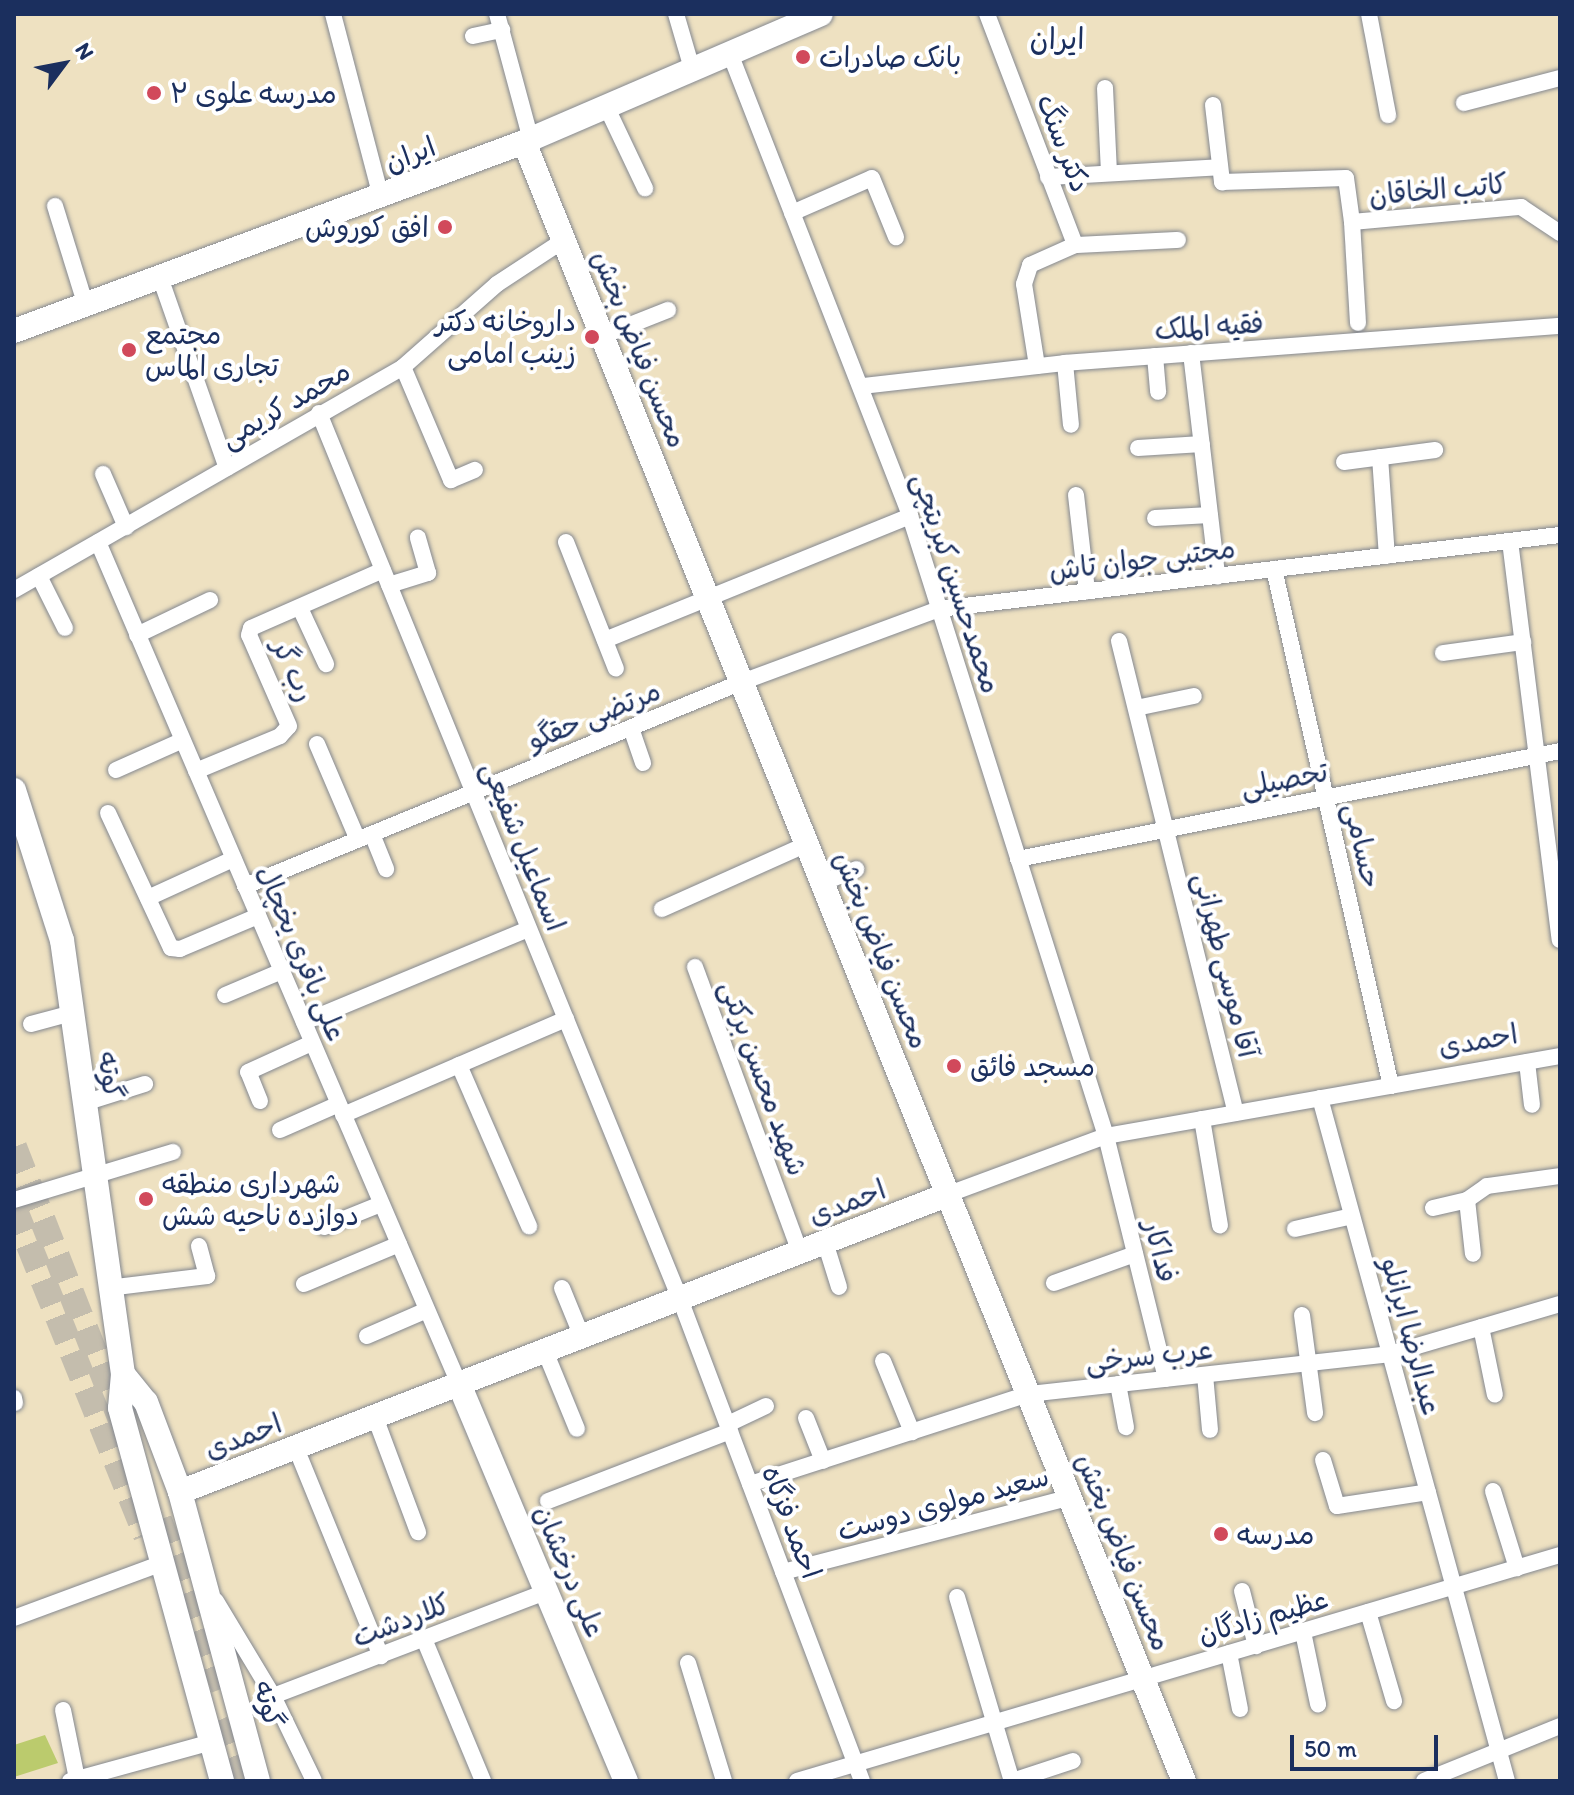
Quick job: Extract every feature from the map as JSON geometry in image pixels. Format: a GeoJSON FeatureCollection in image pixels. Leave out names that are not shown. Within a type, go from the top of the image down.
{"type":"FeatureCollection","features":[{"type":"Feature","properties":{"kind":"street"},"geometry":{"type":"LineString","coordinates":[[333,14],[381,197]]}},
{"type":"Feature","properties":{"kind":"street"},"geometry":{"type":"LineString","coordinates":[[676,14],[693,72]]}},
{"type":"Feature","properties":{"kind":"street","name":"ایران"},"geometry":{"type":"LineString","coordinates":[[14,331],[161,280],[528,141],[731,56],[821,14]]}},
{"type":"Feature","properties":{"kind":"street","name":"دکتر سنگ"},"geometry":{"type":"LineString","coordinates":[[987,14],[1075,245]]}},
{"type":"Feature","properties":{"kind":"street"},"geometry":{"type":"LineString","coordinates":[[1369,14],[1388,115]]}},
{"type":"Feature","properties":{"kind":"street"},"geometry":{"type":"LineString","coordinates":[[473,36],[499,22],[528,141]]}},
{"type":"Feature","properties":{"kind":"street","name":"محمدحسین کبریتچی"},"geometry":{"type":"LineString","coordinates":[[731,56],[863,386],[910,516],[1106,1136]]}},
{"type":"Feature","properties":{"kind":"street"},"geometry":{"type":"LineString","coordinates":[[1464,103],[1560,78]]}},
{"type":"Feature","properties":{"kind":"street"},"geometry":{"type":"LineString","coordinates":[[1105,88],[1109,173]]}},
{"type":"Feature","properties":{"kind":"street"},"geometry":{"type":"LineString","coordinates":[[1048,177],[1220,167],[1213,105]]}},
{"type":"Feature","properties":{"kind":"street"},"geometry":{"type":"LineString","coordinates":[[607,108],[645,188]]}},
{"type":"Feature","properties":{"kind":"street","name":"محسن فیاض بخش"},"geometry":{"type":"LineString","coordinates":[[528,141],[602,336],[1184,1781]]}},
{"type":"Feature","properties":{"kind":"street","name":"کاتب الخاقان"},"geometry":{"type":"LineString","coordinates":[[1220,167],[1222,182],[1346,178],[1352,222],[1521,207],[1560,233]]}},
{"type":"Feature","properties":{"kind":"street"},"geometry":{"type":"LineString","coordinates":[[792,213],[872,178],[896,237]]}},
{"type":"Feature","properties":{"kind":"street"},"geometry":{"type":"LineString","coordinates":[[55,206],[86,306]]}},
{"type":"Feature","properties":{"kind":"street"},"geometry":{"type":"LineString","coordinates":[[1352,222],[1358,323]]}},
{"type":"Feature","properties":{"kind":"street","name":"محمد کریمی"},"geometry":{"type":"LineString","coordinates":[[14,590],[403,367],[497,284],[564,240]]}},
{"type":"Feature","properties":{"kind":"street"},"geometry":{"type":"LineString","coordinates":[[1037,366],[1024,274],[1030,265],[1075,245],[1178,240]]}},
{"type":"Feature","properties":{"kind":"street"},"geometry":{"type":"LineString","coordinates":[[161,280],[227,468]]}},
{"type":"Feature","properties":{"kind":"street"},"geometry":{"type":"LineString","coordinates":[[602,336],[668,310]]}},
{"type":"Feature","properties":{"kind":"street","name":"فقیه الملک"},"geometry":{"type":"LineString","coordinates":[[863,386],[1065,363],[1560,326]]}},
{"type":"Feature","properties":{"kind":"street"},"geometry":{"type":"LineString","coordinates":[[1191,353],[1217,576]]}},
{"type":"Feature","properties":{"kind":"street"},"geometry":{"type":"LineString","coordinates":[[1155,356],[1158,392]]}},
{"type":"Feature","properties":{"kind":"street"},"geometry":{"type":"LineString","coordinates":[[1065,363],[1071,425]]}},
{"type":"Feature","properties":{"kind":"street"},"geometry":{"type":"LineString","coordinates":[[403,367],[451,480],[475,470]]}},
{"type":"Feature","properties":{"kind":"street","name":"اسماعیل شفیعی"},"geometry":{"type":"LineString","coordinates":[[319,413],[680,1299]]}},
{"type":"Feature","properties":{"kind":"street"},"geometry":{"type":"LineString","coordinates":[[1138,448],[1202,444]]}},
{"type":"Feature","properties":{"kind":"street"},"geometry":{"type":"LineString","coordinates":[[1344,462],[1435,450]]}},
{"type":"Feature","properties":{"kind":"street"},"geometry":{"type":"LineString","coordinates":[[1380,457],[1387,556]]}},
{"type":"Feature","properties":{"kind":"street"},"geometry":{"type":"LineString","coordinates":[[103,474],[126,527]]}},
{"type":"Feature","properties":{"kind":"street"},"geometry":{"type":"LineString","coordinates":[[1076,495],[1087,591]]}},
{"type":"Feature","properties":{"kind":"street"},"geometry":{"type":"LineString","coordinates":[[1155,518],[1210,515]]}},
{"type":"Feature","properties":{"kind":"street"},"geometry":{"type":"LineString","coordinates":[[605,640],[910,516]]}},
{"type":"Feature","properties":{"kind":"street","name":"مجتبی جوان تاش"},"geometry":{"type":"LineString","coordinates":[[742,682],[939,609],[1560,535]]}},
{"type":"Feature","properties":{"kind":"street","name":"رب گر"},"geometry":{"type":"LineString","coordinates":[[196,771],[285,733],[289,722],[249,632],[300,608],[386,578],[428,573],[418,537]]}},
{"type":"Feature","properties":{"kind":"street"},"geometry":{"type":"LineString","coordinates":[[1510,541],[1556,879],[1560,940]]}},
{"type":"Feature","properties":{"kind":"street","name":"علی باقری یخچال"},"geometry":{"type":"LineString","coordinates":[[98,542],[459,1384]]}},
{"type":"Feature","properties":{"kind":"street"},"geometry":{"type":"LineString","coordinates":[[566,542],[616,669]]}},
{"type":"Feature","properties":{"kind":"street","name":"حسامی"},"geometry":{"type":"LineString","coordinates":[[1274,569],[1391,1086]]}},
{"type":"Feature","properties":{"kind":"street"},"geometry":{"type":"LineString","coordinates":[[39,576],[65,628]]}},
{"type":"Feature","properties":{"kind":"street"},"geometry":{"type":"LineString","coordinates":[[137,635],[210,600]]}},
{"type":"Feature","properties":{"kind":"street"},"geometry":{"type":"LineString","coordinates":[[300,608],[326,664]]}},
{"type":"Feature","properties":{"kind":"street","name":"آقا موسی طهرانی"},"geometry":{"type":"LineString","coordinates":[[1119,641],[1236,1113]]}},
{"type":"Feature","properties":{"kind":"street"},"geometry":{"type":"LineString","coordinates":[[1443,653],[1523,642]]}},
{"type":"Feature","properties":{"kind":"street","name":"مرتضی حقگو"},"geometry":{"type":"LineString","coordinates":[[245,886],[742,682]]}},
{"type":"Feature","properties":{"kind":"street"},"geometry":{"type":"LineString","coordinates":[[1136,708],[1194,696]]}},
{"type":"Feature","properties":{"kind":"street"},"geometry":{"type":"LineString","coordinates":[[631,728],[643,763]]}},
{"type":"Feature","properties":{"kind":"street"},"geometry":{"type":"LineString","coordinates":[[116,770],[183,740]]}},
{"type":"Feature","properties":{"kind":"street"},"geometry":{"type":"LineString","coordinates":[[317,744],[365,837],[386,869]]}},
{"type":"Feature","properties":{"kind":"street","name":"تحصیلی"},"geometry":{"type":"LineString","coordinates":[[1018,859],[1560,751]]}},
{"type":"Feature","properties":{"kind":"street","name":"گوته"},"geometry":{"type":"LineString","coordinates":[[14,790],[51,897],[72,1013],[108,1288],[123,1374],[120,1408],[222,1781]]}},
{"type":"Feature","properties":{"kind":"street"},"geometry":{"type":"LineString","coordinates":[[108,813],[175,950],[258,916]]}},
{"type":"Feature","properties":{"kind":"street"},"geometry":{"type":"LineString","coordinates":[[662,909],[807,844]]}},
{"type":"Feature","properties":{"kind":"street"},"geometry":{"type":"LineString","coordinates":[[148,898],[233,859]]}},
{"type":"Feature","properties":{"kind":"street"},"geometry":{"type":"LineString","coordinates":[[822,883],[856,869]]}},
{"type":"Feature","properties":{"kind":"street"},"geometry":{"type":"LineString","coordinates":[[304,1022],[529,929]]}},
{"type":"Feature","properties":{"kind":"street","name":"شهید محسن برکتی"},"geometry":{"type":"LineString","coordinates":[[695,967],[800,1252]]}},
{"type":"Feature","properties":{"kind":"street"},"geometry":{"type":"LineString","coordinates":[[225,995],[282,971]]}},
{"type":"Feature","properties":{"kind":"street"},"geometry":{"type":"LineString","coordinates":[[31,1024],[72,1013]]}},
{"type":"Feature","properties":{"kind":"street"},"geometry":{"type":"LineString","coordinates":[[280,1130],[459,1065],[566,1019]]}},
{"type":"Feature","properties":{"kind":"street"},"geometry":{"type":"LineString","coordinates":[[260,1101],[248,1072],[312,1043]]}},
{"type":"Feature","properties":{"kind":"street","name":"احمدی"},"geometry":{"type":"LineString","coordinates":[[180,1492],[1106,1136],[1560,1056]]}},
{"type":"Feature","properties":{"kind":"street"},"geometry":{"type":"LineString","coordinates":[[1527,1062],[1532,1105]]}},
{"type":"Feature","properties":{"kind":"street"},"geometry":{"type":"LineString","coordinates":[[459,1065],[529,1226]]}},
{"type":"Feature","properties":{"kind":"street"},"geometry":{"type":"LineString","coordinates":[[84,1103],[145,1084]]}},
{"type":"Feature","properties":{"kind":"street","name":"عبدالرضا ایرانلو"},"geometry":{"type":"LineString","coordinates":[[1320,1098],[1507,1781]]}},
{"type":"Feature","properties":{"kind":"street"},"geometry":{"type":"LineString","coordinates":[[1202,1119],[1220,1225]]}},
{"type":"Feature","properties":{"kind":"street","name":"فداکار"},"geometry":{"type":"LineString","coordinates":[[1106,1136],[1166,1379]]}},
{"type":"Feature","properties":{"kind":"street"},"geometry":{"type":"LineString","coordinates":[[14,1200],[173,1152]]}},
{"type":"Feature","properties":{"kind":"street"},"geometry":{"type":"LineString","coordinates":[[1433,1208],[1467,1200],[1487,1186],[1560,1176]]}},
{"type":"Feature","properties":{"kind":"street"},"geometry":{"type":"LineString","coordinates":[[1467,1200],[1473,1254]]}},
{"type":"Feature","properties":{"kind":"street"},"geometry":{"type":"LineString","coordinates":[[324,1227],[381,1204]]}},
{"type":"Feature","properties":{"kind":"street"},"geometry":{"type":"LineString","coordinates":[[1295,1229],[1352,1216]]}},
{"type":"Feature","properties":{"kind":"street"},"geometry":{"type":"LineString","coordinates":[[825,1242],[839,1287]]}},
{"type":"Feature","properties":{"kind":"street"},"geometry":{"type":"LineString","coordinates":[[304,1284],[399,1244]]}},
{"type":"Feature","properties":{"kind":"street"},"geometry":{"type":"LineString","coordinates":[[108,1288],[207,1276],[199,1246]]}},
{"type":"Feature","properties":{"kind":"street"},"geometry":{"type":"LineString","coordinates":[[1054,1283],[1135,1254]]}},
{"type":"Feature","properties":{"kind":"street"},"geometry":{"type":"LineString","coordinates":[[562,1288],[582,1337]]}},
{"type":"Feature","properties":{"kind":"street","name":"احمد فزگاه"},"geometry":{"type":"LineString","coordinates":[[680,1299],[862,1781]]}},
{"type":"Feature","properties":{"kind":"street","name":"عرب سرخی"},"geometry":{"type":"LineString","coordinates":[[750,1484],[1029,1394],[1390,1354],[1560,1304]]}},
{"type":"Feature","properties":{"kind":"street"},"geometry":{"type":"LineString","coordinates":[[367,1336],[427,1310]]}},
{"type":"Feature","properties":{"kind":"street"},"geometry":{"type":"LineString","coordinates":[[1302,1315],[1315,1413]]}},
{"type":"Feature","properties":{"kind":"street"},"geometry":{"type":"LineString","coordinates":[[1481,1327],[1495,1395]]}},
{"type":"Feature","properties":{"kind":"street"},"geometry":{"type":"LineString","coordinates":[[545,1351],[577,1429]]}},
{"type":"Feature","properties":{"kind":"street"},"geometry":{"type":"LineString","coordinates":[[883,1361],[912,1432]]}},
{"type":"Feature","properties":{"kind":"street","name":"گوته"},"geometry":{"type":"LineString","coordinates":[[123,1374],[146,1402],[180,1492],[211,1593],[258,1781]]}},
{"type":"Feature","properties":{"kind":"street"},"geometry":{"type":"LineString","coordinates":[[1205,1375],[1210,1430]]}},
{"type":"Feature","properties":{"kind":"street","name":"علی درخشان"},"geometry":{"type":"LineString","coordinates":[[459,1384],[626,1781]]}},
{"type":"Feature","properties":{"kind":"street"},"geometry":{"type":"LineString","coordinates":[[1118,1384],[1126,1427]]}},
{"type":"Feature","properties":{"kind":"street"},"geometry":{"type":"LineString","coordinates":[[548,1501],[729,1428],[766,1406]]}},
{"type":"Feature","properties":{"kind":"street"},"geometry":{"type":"LineString","coordinates":[[375,1417],[418,1532]]}},
{"type":"Feature","properties":{"kind":"street"},"geometry":{"type":"LineString","coordinates":[[806,1418],[823,1461]]}},
{"type":"Feature","properties":{"kind":"street"},"geometry":{"type":"LineString","coordinates":[[296,1448],[381,1656]]}},
{"type":"Feature","properties":{"kind":"street"},"geometry":{"type":"LineString","coordinates":[[1323,1460],[1337,1506],[1428,1492]]}},
{"type":"Feature","properties":{"kind":"street"},"geometry":{"type":"LineString","coordinates":[[139,1478],[152,1467],[171,1468]]}},
{"type":"Feature","properties":{"kind":"street"},"geometry":{"type":"LineString","coordinates":[[1493,1491],[1517,1568]]}},
{"type":"Feature","properties":{"kind":"street","name":"سعید مولوی دوست"},"geometry":{"type":"LineString","coordinates":[[783,1572],[1070,1497]]}},
{"type":"Feature","properties":{"kind":"street","name":"عظیم زادگان"},"geometry":{"type":"LineString","coordinates":[[797,1781],[1560,1555]]}},
{"type":"Feature","properties":{"kind":"street"},"geometry":{"type":"LineString","coordinates":[[14,1618],[163,1563]]}},
{"type":"Feature","properties":{"kind":"street"},"geometry":{"type":"LineString","coordinates":[[1242,1591],[1256,1646]]}},
{"type":"Feature","properties":{"kind":"street","name":"کلاردشت"},"geometry":{"type":"LineString","coordinates":[[273,1696],[546,1592]]}},
{"type":"Feature","properties":{"kind":"street"},"geometry":{"type":"LineString","coordinates":[[211,1593],[273,1696],[314,1781]]}},
{"type":"Feature","properties":{"kind":"street"},"geometry":{"type":"LineString","coordinates":[[957,1597],[1012,1781],[1073,1761]]}},
{"type":"Feature","properties":{"kind":"street"},"geometry":{"type":"LineString","coordinates":[[1368,1612],[1394,1701]]}},
{"type":"Feature","properties":{"kind":"street"},"geometry":{"type":"LineString","coordinates":[[1303,1632],[1318,1704]]}},
{"type":"Feature","properties":{"kind":"street"},"geometry":{"type":"LineString","coordinates":[[424,1639],[483,1781]]}},
{"type":"Feature","properties":{"kind":"street"},"geometry":{"type":"LineString","coordinates":[[1229,1653],[1240,1709]]}},
{"type":"Feature","properties":{"kind":"street"},"geometry":{"type":"LineString","coordinates":[[688,1663],[724,1781]]}},
{"type":"Feature","properties":{"kind":"street"},"geometry":{"type":"LineString","coordinates":[[63,1710],[73,1780],[212,1742]]}},
{"type":"Feature","properties":{"kind":"street"},"geometry":{"type":"LineString","coordinates":[[1424,1781],[1560,1726]]}},
{"type":"Feature","properties":{"kind":"green space"},"geometry":{"type":"Polygon","coordinates":[[[45,1735],[58,1763],[14,1777],[14,1745],[45,1735]]]}},
{"type":"Feature","properties":{"kind":"tunnel"},"geometry":{"type":"LineString","coordinates":[[14,1147],[122,1423]]}},
{"type":"Feature","properties":{"kind":"tunnel"},"geometry":{"type":"LineString","coordinates":[[14,1208],[146,1535]]}},
{"type":"Feature","properties":{"kind":"tunnel"},"geometry":{"type":"LineString","coordinates":[[159,1520],[224,1688]]}},
{"type":"Feature","properties":{"kind":"tunnel"},"geometry":{"type":"LineString","coordinates":[[215,1722],[241,1781]]}},
{"type":"Feature","properties":{"kind":"place","name":"بانک صادرات"},"geometry":{"type":"Point","coordinates":[803,57]}},
{"type":"Feature","properties":{"kind":"place","name":"مدرسه علوی ۲"},"geometry":{"type":"Point","coordinates":[154,93]}},
{"type":"Feature","properties":{"kind":"place","name":"افق کوروش"},"geometry":{"type":"Point","coordinates":[445,227]}},
{"type":"Feature","properties":{"kind":"place","name":"داروخانه دکتر زینب امامی"},"geometry":{"type":"Point","coordinates":[592,337]}},
{"type":"Feature","properties":{"kind":"place","name":"مجتمع تجاری الماس"},"geometry":{"type":"Point","coordinates":[129,350]}},
{"type":"Feature","properties":{"kind":"place","name":"مسجد فائق"},"geometry":{"type":"Point","coordinates":[954,1066]}},
{"type":"Feature","properties":{"kind":"place","name":"شهرداری منطقه دوازده ناحیه شش"},"geometry":{"type":"Point","coordinates":[146,1199]}},
{"type":"Feature","properties":{"kind":"place","name":"مدرسه"},"geometry":{"type":"Point","coordinates":[1221,1534]}},
{"type":"Feature","properties":{"kind":"district","name":"ایران"},"geometry":{"type":"Point","coordinates":[1057,39]}}]}
